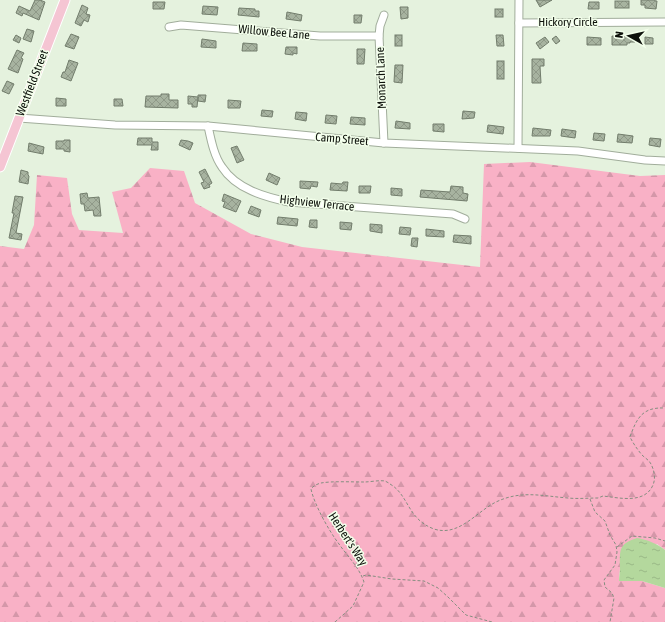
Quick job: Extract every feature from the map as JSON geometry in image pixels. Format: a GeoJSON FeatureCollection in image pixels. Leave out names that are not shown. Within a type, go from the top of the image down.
{"type":"FeatureCollection","features":[{"type":"Feature","properties":{"kind":"main road","name":"Westfield Street"},"geometry":{"type":"LineString","coordinates":[[0,167],[65,0]]}},
{"type":"Feature","properties":{"kind":"street"},"geometry":{"type":"LineString","coordinates":[[518,0],[518,148]]}},
{"type":"Feature","properties":{"kind":"street","name":"Monarch Lane"},"geometry":{"type":"LineString","coordinates":[[384,15],[380,26],[379,36],[384,143]]}},
{"type":"Feature","properties":{"kind":"street","name":"Hickory Circle"},"geometry":{"type":"LineString","coordinates":[[519,23],[665,22]]}},
{"type":"Feature","properties":{"kind":"street","name":"Willow Bee Lane"},"geometry":{"type":"LineString","coordinates":[[169,27],[181,25],[320,36],[379,36]]}},
{"type":"Feature","properties":{"kind":"street","name":"Camp Street"},"geometry":{"type":"LineString","coordinates":[[19,118],[114,125],[208,126],[384,143],[578,151],[645,160],[665,161]]}},
{"type":"Feature","properties":{"kind":"street","name":"Highview Terrace"},"geometry":{"type":"LineString","coordinates":[[208,126],[221,166],[231,178],[244,187],[269,198],[289,202],[453,214],[465,219]]}},
{"type":"Feature","properties":{"kind":"path","name":"Herbert's Way"},"geometry":{"type":"LineString","coordinates":[[335,622],[353,606],[364,582],[353,560],[333,535],[324,519],[312,494],[311,489],[313,486],[322,483],[384,481],[392,484],[399,491],[415,517],[433,528],[441,530],[464,525],[480,512],[496,502],[511,496],[528,494],[568,498],[598,498],[603,496],[632,498],[648,494],[655,480],[654,470],[650,462],[635,446],[630,437],[632,429],[642,413],[653,408],[665,408]]}},
{"type":"Feature","properties":{"kind":"path"},"geometry":{"type":"LineString","coordinates":[[590,498],[596,512],[605,521],[617,548],[615,565],[604,580],[605,587],[612,592],[614,598],[610,622]]}},
{"type":"Feature","properties":{"kind":"path"},"geometry":{"type":"LineString","coordinates":[[617,548],[628,539],[636,536],[655,538],[665,541]]}},
{"type":"Feature","properties":{"kind":"path"},"geometry":{"type":"LineString","coordinates":[[362,576],[366,575],[392,579],[424,581],[443,592],[466,615],[492,622]]}},
{"type":"Feature","properties":{"kind":"green space"},"geometry":{"type":"Polygon","coordinates":[[[530,162],[640,176],[665,175],[665,550],[657,544],[620,568],[619,581],[642,581],[665,588],[665,622],[0,622],[0,246],[24,249],[34,225],[37,175],[67,178],[72,214],[79,230],[123,233],[112,192],[131,188],[150,168],[184,171],[195,203],[251,234],[302,247],[480,267],[484,164],[530,162]]]}},
{"type":"Feature","properties":{"kind":"water"},"geometry":{"type":"Polygon","coordinates":[[[637,538],[652,542],[665,550],[665,588],[642,581],[619,581],[621,548],[626,543],[637,538]]]}},
{"type":"Feature","properties":{"kind":"building"},"geometry":{"type":"Polygon","coordinates":[[[35,0],[45,2],[39,20],[23,13],[22,16],[16,13],[19,6],[30,11],[35,0]]]}},
{"type":"Feature","properties":{"kind":"building"},"geometry":{"type":"Polygon","coordinates":[[[536,0],[552,0],[540,7],[536,0]]]}},
{"type":"Feature","properties":{"kind":"building"},"geometry":{"type":"Polygon","coordinates":[[[641,0],[657,1],[656,9],[645,8],[645,5],[641,5],[641,0]]]}},
{"type":"Feature","properties":{"kind":"building"},"geometry":{"type":"Polygon","coordinates":[[[615,1],[629,1],[629,8],[615,8],[615,1]]]}},
{"type":"Feature","properties":{"kind":"building"},"geometry":{"type":"Polygon","coordinates":[[[153,2],[165,2],[164,9],[153,9],[153,2]]]}},
{"type":"Feature","properties":{"kind":"building"},"geometry":{"type":"Polygon","coordinates":[[[589,2],[599,2],[599,9],[588,9],[589,2]]]}},
{"type":"Feature","properties":{"kind":"building"},"geometry":{"type":"Polygon","coordinates":[[[82,5],[88,8],[86,14],[90,15],[88,22],[84,20],[81,26],[75,23],[82,5]]]}},
{"type":"Feature","properties":{"kind":"building"},"geometry":{"type":"Polygon","coordinates":[[[203,6],[218,7],[217,15],[202,14],[203,6]]]}},
{"type":"Feature","properties":{"kind":"building"},"geometry":{"type":"Polygon","coordinates":[[[400,7],[408,7],[408,18],[401,19],[400,7]]]}},
{"type":"Feature","properties":{"kind":"building"},"geometry":{"type":"Polygon","coordinates":[[[239,8],[255,9],[255,11],[259,11],[259,17],[238,15],[239,8]]]}},
{"type":"Feature","properties":{"kind":"building"},"geometry":{"type":"Polygon","coordinates":[[[495,9],[503,9],[503,17],[495,17],[495,9]]]}},
{"type":"Feature","properties":{"kind":"building"},"geometry":{"type":"Polygon","coordinates":[[[287,12],[302,15],[301,21],[286,19],[287,12]]]}},
{"type":"Feature","properties":{"kind":"building"},"geometry":{"type":"Polygon","coordinates":[[[354,15],[362,15],[361,23],[354,23],[354,15]]]}},
{"type":"Feature","properties":{"kind":"building"},"geometry":{"type":"Polygon","coordinates":[[[27,29],[34,31],[31,42],[23,39],[27,29]]]}},
{"type":"Feature","properties":{"kind":"building"},"geometry":{"type":"Polygon","coordinates":[[[71,34],[79,37],[74,49],[65,46],[71,34]]]}},
{"type":"Feature","properties":{"kind":"building"},"geometry":{"type":"Polygon","coordinates":[[[16,35],[21,38],[19,43],[13,40],[16,35]]]}},
{"type":"Feature","properties":{"kind":"building"},"geometry":{"type":"Polygon","coordinates":[[[395,35],[402,35],[402,46],[395,46],[395,35]]]}},
{"type":"Feature","properties":{"kind":"building"},"geometry":{"type":"Polygon","coordinates":[[[496,35],[503,35],[504,46],[497,46],[496,35]]]}},
{"type":"Feature","properties":{"kind":"building"},"geometry":{"type":"Polygon","coordinates":[[[556,36],[560,41],[556,44],[552,39],[556,36]]]}},
{"type":"Feature","properties":{"kind":"building"},"geometry":{"type":"Polygon","coordinates":[[[612,36],[636,37],[635,42],[627,43],[627,45],[612,45],[612,36]]]}},
{"type":"Feature","properties":{"kind":"building"},"geometry":{"type":"Polygon","coordinates":[[[545,37],[549,42],[540,49],[536,43],[545,37]]]}},
{"type":"Feature","properties":{"kind":"building"},"geometry":{"type":"Polygon","coordinates":[[[587,37],[601,38],[601,45],[587,45],[587,37]]]}},
{"type":"Feature","properties":{"kind":"building"},"geometry":{"type":"Polygon","coordinates":[[[645,37],[653,38],[653,44],[645,44],[645,37]]]}},
{"type":"Feature","properties":{"kind":"building"},"geometry":{"type":"Polygon","coordinates":[[[202,39],[216,41],[216,48],[201,47],[202,39]]]}},
{"type":"Feature","properties":{"kind":"building"},"geometry":{"type":"Polygon","coordinates":[[[243,43],[257,44],[257,51],[242,51],[243,43]]]}},
{"type":"Feature","properties":{"kind":"building"},"geometry":{"type":"Polygon","coordinates":[[[286,47],[297,47],[297,54],[285,54],[286,47]]]}},
{"type":"Feature","properties":{"kind":"building"},"geometry":{"type":"Polygon","coordinates":[[[357,49],[365,49],[364,64],[357,64],[357,49]]]}},
{"type":"Feature","properties":{"kind":"building"},"geometry":{"type":"Polygon","coordinates":[[[17,50],[24,53],[21,58],[23,59],[18,73],[8,69],[17,50]]]}},
{"type":"Feature","properties":{"kind":"building"},"geometry":{"type":"Polygon","coordinates":[[[532,59],[544,59],[544,66],[540,66],[541,83],[532,83],[532,59]]]}},
{"type":"Feature","properties":{"kind":"building"},"geometry":{"type":"Polygon","coordinates":[[[69,60],[78,63],[71,81],[61,77],[63,72],[65,72],[69,60]]]}},
{"type":"Feature","properties":{"kind":"building"},"geometry":{"type":"Polygon","coordinates":[[[497,61],[504,61],[504,79],[497,79],[497,61]]]}},
{"type":"Feature","properties":{"kind":"building"},"geometry":{"type":"Polygon","coordinates":[[[395,65],[403,65],[402,83],[394,82],[395,65]]]}},
{"type":"Feature","properties":{"kind":"building"},"geometry":{"type":"Polygon","coordinates":[[[7,81],[14,84],[9,94],[2,91],[7,81]]]}},
{"type":"Feature","properties":{"kind":"building"},"geometry":{"type":"Polygon","coordinates":[[[161,94],[169,94],[169,100],[178,100],[178,108],[145,107],[146,96],[161,96],[161,94]]]}},
{"type":"Feature","properties":{"kind":"building"},"geometry":{"type":"Polygon","coordinates":[[[198,95],[206,95],[205,102],[198,101],[198,95]]]}},
{"type":"Feature","properties":{"kind":"building"},"geometry":{"type":"Polygon","coordinates":[[[188,96],[198,97],[197,107],[192,107],[192,104],[188,104],[188,96]]]}},
{"type":"Feature","properties":{"kind":"building"},"geometry":{"type":"Polygon","coordinates":[[[56,98],[66,99],[66,106],[56,106],[56,98]]]}},
{"type":"Feature","properties":{"kind":"building"},"geometry":{"type":"Polygon","coordinates":[[[114,99],[122,99],[123,106],[114,106],[114,99]]]}},
{"type":"Feature","properties":{"kind":"building"},"geometry":{"type":"Polygon","coordinates":[[[228,100],[241,101],[240,108],[228,108],[228,100]]]}},
{"type":"Feature","properties":{"kind":"building"},"geometry":{"type":"Polygon","coordinates":[[[262,110],[273,111],[272,117],[261,116],[262,110]]]}},
{"type":"Feature","properties":{"kind":"building"},"geometry":{"type":"Polygon","coordinates":[[[463,111],[475,112],[474,118],[462,119],[463,111]]]}},
{"type":"Feature","properties":{"kind":"building"},"geometry":{"type":"Polygon","coordinates":[[[296,112],[307,113],[306,121],[295,119],[296,112]]]}},
{"type":"Feature","properties":{"kind":"building"},"geometry":{"type":"Polygon","coordinates":[[[326,115],[337,116],[336,124],[325,123],[326,115]]]}},
{"type":"Feature","properties":{"kind":"building"},"geometry":{"type":"Polygon","coordinates":[[[351,117],[365,118],[365,125],[350,124],[351,117]]]}},
{"type":"Feature","properties":{"kind":"building"},"geometry":{"type":"Polygon","coordinates":[[[396,121],[410,123],[410,129],[395,128],[396,121]]]}},
{"type":"Feature","properties":{"kind":"building"},"geometry":{"type":"Polygon","coordinates":[[[433,124],[444,124],[444,132],[433,131],[433,124]]]}},
{"type":"Feature","properties":{"kind":"building"},"geometry":{"type":"Polygon","coordinates":[[[488,125],[504,127],[503,134],[487,132],[488,125]]]}},
{"type":"Feature","properties":{"kind":"building"},"geometry":{"type":"Polygon","coordinates":[[[533,128],[551,130],[550,136],[532,136],[533,128]]]}},
{"type":"Feature","properties":{"kind":"building"},"geometry":{"type":"Polygon","coordinates":[[[562,129],[576,131],[575,138],[561,136],[562,129]]]}},
{"type":"Feature","properties":{"kind":"building"},"geometry":{"type":"Polygon","coordinates":[[[594,133],[605,134],[604,141],[593,140],[594,133]]]}},
{"type":"Feature","properties":{"kind":"building"},"geometry":{"type":"Polygon","coordinates":[[[618,134],[633,136],[632,143],[617,142],[618,134]]]}},
{"type":"Feature","properties":{"kind":"building"},"geometry":{"type":"Polygon","coordinates":[[[138,138],[152,138],[152,142],[158,142],[158,150],[151,150],[152,145],[137,145],[138,138]]]}},
{"type":"Feature","properties":{"kind":"building"},"geometry":{"type":"Polygon","coordinates":[[[650,138],[661,139],[660,147],[649,145],[650,138]]]}},
{"type":"Feature","properties":{"kind":"building"},"geometry":{"type":"Polygon","coordinates":[[[70,140],[70,152],[64,151],[64,149],[56,149],[56,141],[70,140]]]}},
{"type":"Feature","properties":{"kind":"building"},"geometry":{"type":"Polygon","coordinates":[[[181,140],[193,143],[190,150],[179,145],[181,140]]]}},
{"type":"Feature","properties":{"kind":"building"},"geometry":{"type":"Polygon","coordinates":[[[29,143],[44,147],[43,154],[28,151],[29,143]]]}},
{"type":"Feature","properties":{"kind":"building"},"geometry":{"type":"Polygon","coordinates":[[[237,146],[244,160],[237,163],[231,148],[237,146]]]}},
{"type":"Feature","properties":{"kind":"building"},"geometry":{"type":"Polygon","coordinates":[[[205,169],[212,183],[209,185],[210,187],[204,189],[201,183],[204,182],[199,172],[205,169]]]}},
{"type":"Feature","properties":{"kind":"building"},"geometry":{"type":"Polygon","coordinates":[[[21,170],[28,172],[28,184],[19,182],[21,170]]]}},
{"type":"Feature","properties":{"kind":"building"},"geometry":{"type":"Polygon","coordinates":[[[269,173],[280,178],[277,185],[266,180],[269,173]]]}},
{"type":"Feature","properties":{"kind":"building"},"geometry":{"type":"Polygon","coordinates":[[[300,181],[318,182],[317,187],[311,186],[310,189],[300,188],[300,181]]]}},
{"type":"Feature","properties":{"kind":"building"},"geometry":{"type":"Polygon","coordinates":[[[343,182],[348,182],[347,191],[330,190],[331,183],[342,184],[343,182]]]}},
{"type":"Feature","properties":{"kind":"building"},"geometry":{"type":"Polygon","coordinates":[[[359,186],[371,186],[370,193],[359,193],[359,186]]]}},
{"type":"Feature","properties":{"kind":"building"},"geometry":{"type":"Polygon","coordinates":[[[451,186],[463,187],[463,193],[468,194],[467,201],[420,197],[421,190],[450,192],[451,186]]]}},
{"type":"Feature","properties":{"kind":"building"},"geometry":{"type":"Polygon","coordinates":[[[391,188],[402,189],[402,196],[391,195],[391,188]]]}},
{"type":"Feature","properties":{"kind":"building"},"geometry":{"type":"Polygon","coordinates":[[[87,193],[88,198],[99,197],[101,216],[94,216],[93,210],[85,211],[84,204],[81,204],[80,194],[87,193]]]}},
{"type":"Feature","properties":{"kind":"building"},"geometry":{"type":"Polygon","coordinates":[[[224,194],[241,201],[236,212],[223,207],[225,202],[222,201],[224,194]]]}},
{"type":"Feature","properties":{"kind":"building"},"geometry":{"type":"Polygon","coordinates":[[[15,196],[23,197],[16,233],[22,234],[21,240],[9,238],[14,213],[12,213],[15,196]]]}},
{"type":"Feature","properties":{"kind":"building"},"geometry":{"type":"Polygon","coordinates":[[[251,206],[261,210],[259,217],[248,213],[251,206]]]}},
{"type":"Feature","properties":{"kind":"building"},"geometry":{"type":"Polygon","coordinates":[[[278,217],[298,219],[297,226],[277,224],[278,217]]]}},
{"type":"Feature","properties":{"kind":"building"},"geometry":{"type":"Polygon","coordinates":[[[310,220],[317,220],[317,228],[309,227],[310,220]]]}},
{"type":"Feature","properties":{"kind":"building"},"geometry":{"type":"Polygon","coordinates":[[[340,222],[352,223],[351,230],[340,229],[340,222]]]}},
{"type":"Feature","properties":{"kind":"building"},"geometry":{"type":"Polygon","coordinates":[[[370,224],[382,225],[382,233],[370,231],[370,224]]]}},
{"type":"Feature","properties":{"kind":"building"},"geometry":{"type":"Polygon","coordinates":[[[400,227],[411,228],[410,235],[399,234],[400,227]]]}},
{"type":"Feature","properties":{"kind":"building"},"geometry":{"type":"Polygon","coordinates":[[[426,229],[444,231],[444,237],[426,236],[426,229]]]}},
{"type":"Feature","properties":{"kind":"building"},"geometry":{"type":"Polygon","coordinates":[[[454,235],[471,236],[471,244],[453,242],[454,235]]]}},
{"type":"Feature","properties":{"kind":"building"},"geometry":{"type":"Polygon","coordinates":[[[412,238],[418,238],[417,247],[411,246],[412,238]]]}}]}
